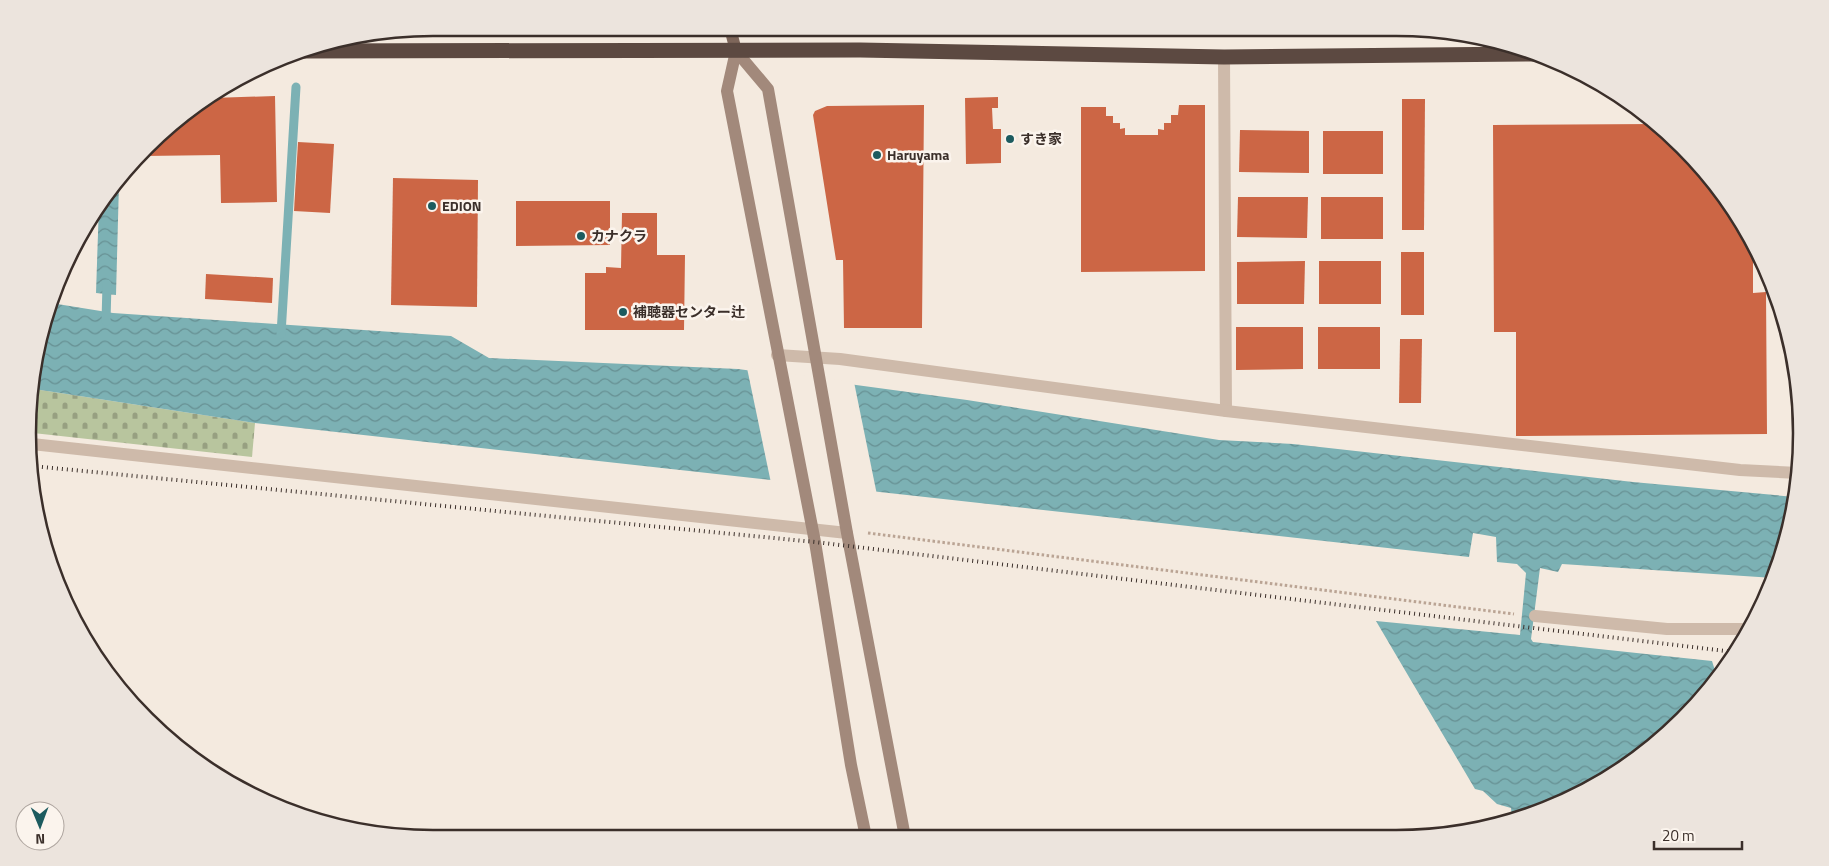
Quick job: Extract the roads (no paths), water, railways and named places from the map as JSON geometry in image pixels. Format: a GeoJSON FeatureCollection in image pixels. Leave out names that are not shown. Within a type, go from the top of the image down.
{"type":"FeatureCollection","features":[{"type":"Feature","properties":{"kind":"highway"},"geometry":{"type":"LineString","coordinates":[[326,51],[852,50],[1224,57],[1514,54]]}},
{"type":"Feature","properties":{"kind":"main road"},"geometry":{"type":"LineString","coordinates":[[732,36],[736,51]]}},
{"type":"Feature","properties":{"kind":"street"},"geometry":{"type":"LineString","coordinates":[[736,51],[768,89],[847,533],[904,830]]}},
{"type":"Feature","properties":{"kind":"street"},"geometry":{"type":"LineString","coordinates":[[736,51],[727,91],[812,529],[851,765],[865,830]]}},
{"type":"Feature","properties":{"kind":"street"},"geometry":{"type":"LineString","coordinates":[[1224,57],[1226,411]]}},
{"type":"Feature","properties":{"kind":"street"},"geometry":{"type":"LineString","coordinates":[[779,361],[817,356],[1226,411],[1740,470],[1790,473]]}},
{"type":"Feature","properties":{"kind":"street"},"geometry":{"type":"LineString","coordinates":[[36,444],[847,533]]}},
{"type":"Feature","properties":{"kind":"street"},"geometry":{"type":"LineString","coordinates":[[1535,616],[1667,629],[1741,629]]}},
{"type":"Feature","properties":{"kind":"water"},"geometry":{"type":"Polygon","coordinates":[[[119,190],[116,295],[96,293],[98,220],[119,190]]]}},
{"type":"Feature","properties":{"kind":"water"},"geometry":{"type":"Polygon","coordinates":[[[57,304],[113,313],[451,336],[489,358],[738,369],[967,400],[1219,440],[1293,444],[1633,482],[1787,496],[1779,536],[1766,577],[1562,564],[1558,572],[1540,568],[1531,639],[1533,642],[1712,661],[1715,670],[1677,714],[1638,748],[1594,777],[1571,789],[1548,800],[1511,813],[1511,808],[1497,804],[1483,791],[1475,789],[1376,621],[1520,635],[1526,573],[1517,564],[1497,562],[1496,537],[1473,533],[1469,557],[255,423],[39,390],[44,356],[57,304]]]}},
{"type":"Feature","properties":{"kind":"waterway"},"geometry":{"type":"LineString","coordinates":[[281,334],[296,87]]}},
{"type":"Feature","properties":{"kind":"waterway"},"geometry":{"type":"LineString","coordinates":[[106,321],[107,284]]}},
{"type":"Feature","properties":{"kind":"railway"},"geometry":{"type":"LineString","coordinates":[[38,467],[815,542],[1727,651]]}},
{"type":"Feature","properties":{"kind":"place","name":"すき家"},"geometry":{"type":"Point","coordinates":[1010,139]}},
{"type":"Feature","properties":{"kind":"place","name":"Haruyama"},"geometry":{"type":"Point","coordinates":[877,155]}},
{"type":"Feature","properties":{"kind":"place","name":"EDION"},"geometry":{"type":"Point","coordinates":[432,206]}},
{"type":"Feature","properties":{"kind":"place","name":"カナクラ"},"geometry":{"type":"Point","coordinates":[581,236]}},
{"type":"Feature","properties":{"kind":"place","name":"補聴器センター辻"},"geometry":{"type":"Point","coordinates":[623,312]}}]}
